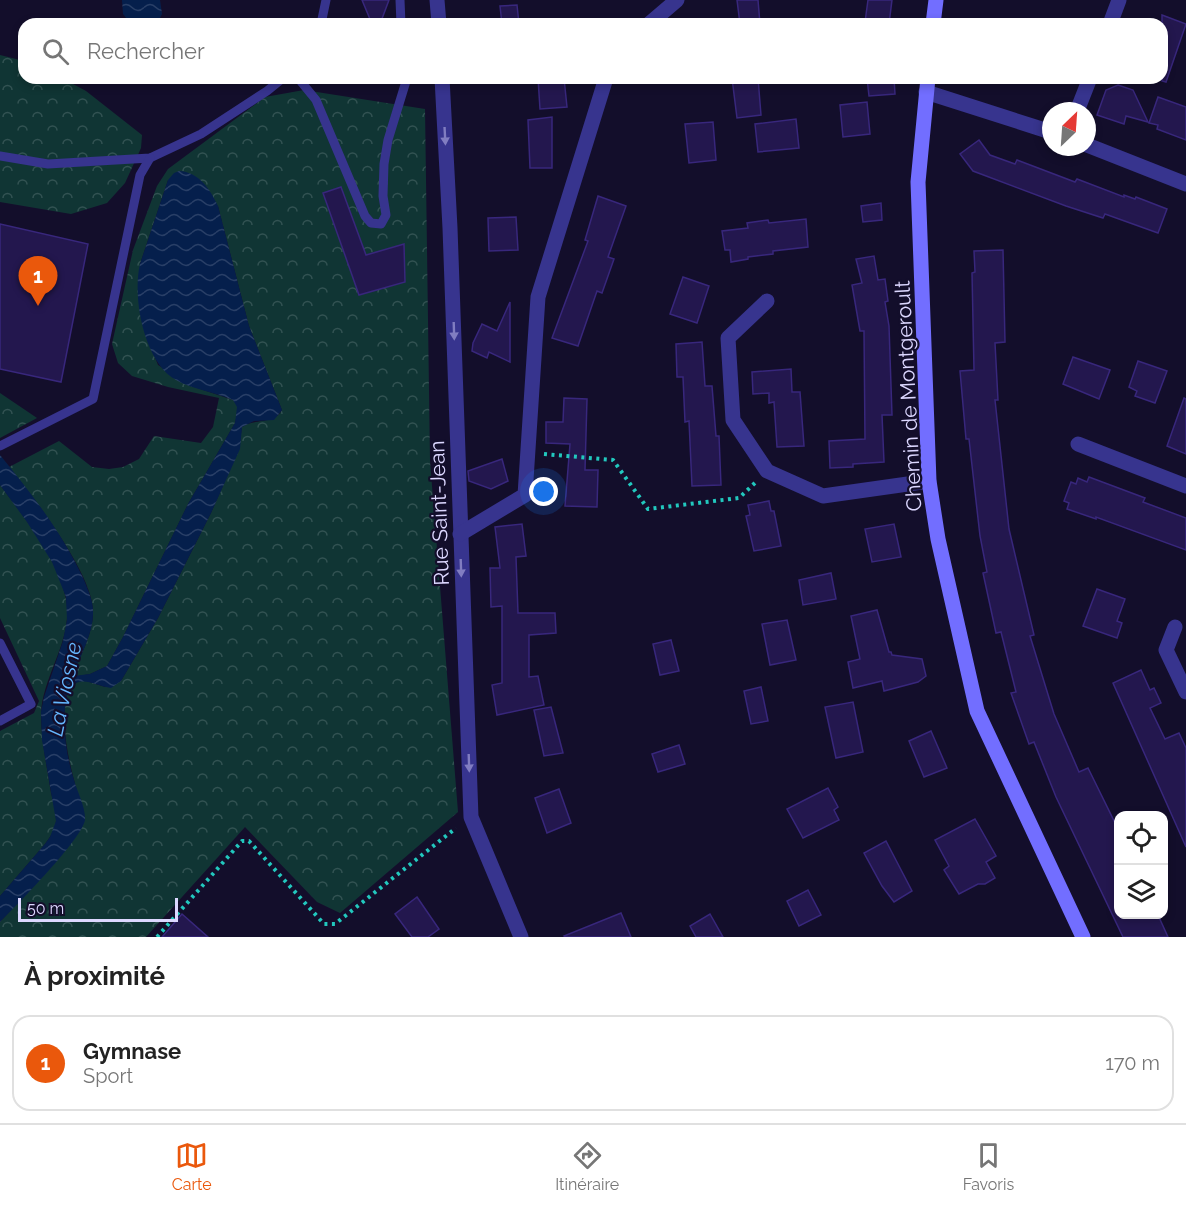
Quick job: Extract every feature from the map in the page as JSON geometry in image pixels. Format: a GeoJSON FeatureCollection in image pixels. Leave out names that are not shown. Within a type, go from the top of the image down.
{"type":"FeatureCollection","features":[{"type":"Feature","properties":{"kind":"street"},"geometry":{"type":"LineString","coordinates":[[437,0],[438,18]]}},
{"type":"Feature","properties":{"kind":"street"},"geometry":{"type":"LineString","coordinates":[[656,18],[677,0]]}},
{"type":"Feature","properties":{"kind":"street"},"geometry":{"type":"LineString","coordinates":[[934,18],[936,0]]}},
{"type":"Feature","properties":{"kind":"street"},"geometry":{"type":"LineString","coordinates":[[1112,18],[1119,0]]}},
{"type":"Feature","properties":{"kind":"street","name":"Rue Saint-Jean"},"geometry":{"type":"LineString","coordinates":[[442,84],[450,228],[471,817],[521,937]]}},
{"type":"Feature","properties":{"kind":"street"},"geometry":{"type":"LineString","coordinates":[[460,534],[525,495],[538,297],[604,84]]}},
{"type":"Feature","properties":{"kind":"street"},"geometry":{"type":"LineString","coordinates":[[1081,102],[1088,84]]}},
{"type":"Feature","properties":{"kind":"street"},"geometry":{"type":"LineString","coordinates":[[927,85],[1042,129]]}},
{"type":"Feature","properties":{"kind":"street","name":"Chemin de Montgeroult"},"geometry":{"type":"LineString","coordinates":[[927,85],[918,182],[929,481],[950,597],[978,711],[1083,937]]}},
{"type":"Feature","properties":{"kind":"street"},"geometry":{"type":"LineString","coordinates":[[1096,148],[1186,184]]}},
{"type":"Feature","properties":{"kind":"street"},"geometry":{"type":"LineString","coordinates":[[767,301],[728,339],[733,420],[767,471],[823,496],[929,481]]}},
{"type":"Feature","properties":{"kind":"street"},"geometry":{"type":"LineString","coordinates":[[1078,444],[1186,486]]}},
{"type":"Feature","properties":{"kind":"street"},"geometry":{"type":"LineString","coordinates":[[1175,627],[1166,650],[1186,692]]}},
{"type":"Feature","properties":{"kind":"lane"},"geometry":{"type":"LineString","coordinates":[[322,18],[326,0]]}},
{"type":"Feature","properties":{"kind":"lane"},"geometry":{"type":"LineString","coordinates":[[400,0],[402,18]]}},
{"type":"Feature","properties":{"kind":"lane"},"geometry":{"type":"LineString","coordinates":[[0,156],[48,164],[150,158],[201,134],[276,84]]}},
{"type":"Feature","properties":{"kind":"lane"},"geometry":{"type":"LineString","coordinates":[[303,84],[316,100],[365,216],[371,223],[381,224],[386,215],[383,196],[384,164],[388,140],[406,84]]}},
{"type":"Feature","properties":{"kind":"lane"},"geometry":{"type":"LineString","coordinates":[[0,446],[93,399],[140,176],[150,158]]}},
{"type":"Feature","properties":{"kind":"lane"},"geometry":{"type":"LineString","coordinates":[[0,643],[32,704],[0,722]]}},
{"type":"Feature","properties":{"kind":"path"},"geometry":{"type":"LineString","coordinates":[[527,452],[613,460],[648,509],[739,498],[767,471]]}},
{"type":"Feature","properties":{"kind":"path"},"geometry":{"type":"LineString","coordinates":[[157,937],[242,841],[249,841],[324,924],[335,924],[471,817]]}},
{"type":"Feature","properties":{"kind":"green space"},"geometry":{"type":"Polygon","coordinates":[[[0,55],[18,60],[18,84],[73,84],[86,91],[142,135],[141,148],[125,183],[107,203],[71,214],[0,202],[0,55]]]}},
{"type":"Feature","properties":{"kind":"green space"},"geometry":{"type":"Polygon","coordinates":[[[304,90],[425,109],[430,461],[458,812],[340,913],[317,902],[245,827],[146,937],[0,937],[0,922],[44,875],[84,814],[68,752],[65,705],[68,689],[83,680],[105,687],[121,681],[158,618],[211,513],[239,449],[242,427],[274,418],[282,410],[249,326],[218,206],[168,180],[140,264],[145,333],[158,365],[191,386],[237,403],[235,423],[188,504],[107,666],[90,674],[72,677],[86,644],[93,619],[90,594],[83,576],[60,536],[9,467],[59,441],[92,467],[109,469],[123,467],[139,459],[154,436],[201,443],[213,427],[219,398],[168,387],[132,376],[118,363],[112,344],[133,250],[157,186],[168,169],[265,97],[304,90]]]}},
{"type":"Feature","properties":{"kind":"green space"},"geometry":{"type":"Polygon","coordinates":[[[0,393],[37,418],[0,438],[0,393]]]}},
{"type":"Feature","properties":{"kind":"green space"},"geometry":{"type":"Polygon","coordinates":[[[0,485],[38,537],[54,565],[65,595],[67,611],[63,641],[47,685],[41,715],[44,754],[56,813],[55,827],[45,844],[0,896],[0,731],[34,713],[39,701],[0,618],[0,485]]]}},
{"type":"Feature","properties":{"kind":"water"},"geometry":{"type":"Polygon","coordinates":[[[122,0],[160,0],[162,14],[160,18],[126,18],[123,14],[122,0]]]}},
{"type":"Feature","properties":{"kind":"water","name":"La Viosne"},"geometry":{"type":"Polygon","coordinates":[[[179,171],[192,174],[203,182],[218,206],[249,326],[282,410],[274,420],[254,421],[242,427],[240,449],[211,513],[158,618],[121,681],[111,688],[78,682],[68,689],[64,723],[66,747],[85,820],[73,842],[0,922],[0,896],[45,844],[56,821],[42,740],[41,712],[63,641],[67,620],[66,597],[52,562],[0,485],[0,455],[46,515],[67,547],[84,580],[92,603],[93,619],[89,636],[73,676],[90,674],[107,666],[188,504],[235,423],[237,407],[233,400],[183,383],[165,371],[148,344],[139,311],[140,264],[168,180],[179,171]]]}},
{"type":"Feature","properties":{"kind":"building"},"geometry":{"type":"Polygon","coordinates":[[[362,0],[389,0],[382,18],[370,18],[362,0]]]}},
{"type":"Feature","properties":{"kind":"building"},"geometry":{"type":"Polygon","coordinates":[[[737,0],[758,0],[760,18],[739,18],[737,0]]]}},
{"type":"Feature","properties":{"kind":"building"},"geometry":{"type":"Polygon","coordinates":[[[868,0],[892,0],[890,18],[866,18],[868,0]]]}},
{"type":"Feature","properties":{"kind":"building"},"geometry":{"type":"Polygon","coordinates":[[[517,5],[518,18],[501,18],[500,6],[517,5]]]}},
{"type":"Feature","properties":{"kind":"building"},"geometry":{"type":"Polygon","coordinates":[[[1162,15],[1186,24],[1168,76],[1168,18],[1162,18],[1162,15]]]}},
{"type":"Feature","properties":{"kind":"building"},"geometry":{"type":"Polygon","coordinates":[[[538,84],[565,84],[567,107],[540,109],[538,84]]]}},
{"type":"Feature","properties":{"kind":"building"},"geometry":{"type":"Polygon","coordinates":[[[733,84],[758,84],[761,115],[737,118],[733,84]]]}},
{"type":"Feature","properties":{"kind":"building"},"geometry":{"type":"Polygon","coordinates":[[[868,84],[894,84],[895,94],[869,96],[868,84]]]}},
{"type":"Feature","properties":{"kind":"building"},"geometry":{"type":"Polygon","coordinates":[[[1118,85],[1133,90],[1148,122],[1126,116],[1124,124],[1097,115],[1106,90],[1118,85]]]}},
{"type":"Feature","properties":{"kind":"building"},"geometry":{"type":"Polygon","coordinates":[[[1158,97],[1186,107],[1186,140],[1157,129],[1158,125],[1149,123],[1158,97]]]}},
{"type":"Feature","properties":{"kind":"building"},"geometry":{"type":"Polygon","coordinates":[[[867,102],[870,134],[843,137],[840,105],[867,102]]]}},
{"type":"Feature","properties":{"kind":"building"},"geometry":{"type":"Polygon","coordinates":[[[552,117],[552,168],[530,168],[528,120],[552,117]]]}},
{"type":"Feature","properties":{"kind":"building"},"geometry":{"type":"Polygon","coordinates":[[[796,119],[799,148],[758,152],[755,124],[796,119]]]}},
{"type":"Feature","properties":{"kind":"building"},"geometry":{"type":"Polygon","coordinates":[[[713,122],[716,160],[689,163],[685,124],[713,122]]]}},
{"type":"Feature","properties":{"kind":"building"},"geometry":{"type":"Polygon","coordinates":[[[979,140],[990,155],[1015,164],[1017,160],[1075,182],[1077,179],[1124,197],[1124,195],[1135,199],[1136,197],[1167,209],[1158,233],[1105,214],[1103,218],[1066,206],[973,171],[960,154],[979,140]]]}},
{"type":"Feature","properties":{"kind":"building"},"geometry":{"type":"Polygon","coordinates":[[[341,187],[366,255],[404,244],[405,282],[359,295],[323,193],[341,187]]]}},
{"type":"Feature","properties":{"kind":"building"},"geometry":{"type":"Polygon","coordinates":[[[598,196],[626,206],[608,257],[614,259],[602,293],[597,291],[578,346],[552,338],[588,241],[585,240],[598,196]]]}},
{"type":"Feature","properties":{"kind":"building"},"geometry":{"type":"Polygon","coordinates":[[[881,203],[882,220],[863,222],[861,206],[881,203]]]}},
{"type":"Feature","properties":{"kind":"building"},"geometry":{"type":"Polygon","coordinates":[[[516,217],[518,250],[489,251],[488,218],[516,217]]]}},
{"type":"Feature","properties":{"kind":"building"},"geometry":{"type":"Polygon","coordinates":[[[806,219],[808,247],[773,251],[773,254],[731,262],[730,250],[725,250],[722,231],[748,228],[747,223],[768,220],[769,223],[806,219]]]}},
{"type":"Feature","properties":{"kind":"building"},"geometry":{"type":"Polygon","coordinates":[[[0,224],[88,244],[61,382],[0,369],[0,224]]]}},
{"type":"Feature","properties":{"kind":"building"},"geometry":{"type":"Polygon","coordinates":[[[1003,250],[1005,342],[995,343],[998,400],[995,400],[1009,529],[1034,635],[1030,636],[1054,714],[1079,772],[1088,768],[1114,821],[1114,918],[1056,797],[1034,742],[1029,744],[1011,693],[1016,692],[1001,632],[996,633],[983,573],[987,572],[980,536],[969,439],[966,439],[960,371],[974,370],[972,273],[975,272],[974,251],[1003,250]]]}},
{"type":"Feature","properties":{"kind":"building"},"geometry":{"type":"Polygon","coordinates":[[[874,256],[878,280],[885,279],[888,301],[885,302],[889,326],[892,415],[882,415],[884,462],[830,468],[829,441],[865,439],[864,331],[860,331],[852,285],[862,283],[856,259],[874,256]]]}},
{"type":"Feature","properties":{"kind":"building"},"geometry":{"type":"Polygon","coordinates":[[[683,277],[709,286],[697,323],[670,314],[683,277]]]}},
{"type":"Feature","properties":{"kind":"building"},"geometry":{"type":"Polygon","coordinates":[[[510,302],[510,362],[489,352],[487,358],[472,351],[473,343],[482,324],[497,331],[510,302]]]}},
{"type":"Feature","properties":{"kind":"building"},"geometry":{"type":"Polygon","coordinates":[[[702,342],[705,386],[712,386],[716,436],[719,436],[721,485],[692,486],[689,421],[685,422],[683,377],[677,377],[676,344],[702,342]]]}},
{"type":"Feature","properties":{"kind":"building"},"geometry":{"type":"Polygon","coordinates":[[[1073,357],[1110,370],[1099,399],[1063,384],[1073,357]]]}},
{"type":"Feature","properties":{"kind":"building"},"geometry":{"type":"Polygon","coordinates":[[[1138,361],[1167,371],[1155,403],[1135,396],[1137,391],[1129,387],[1138,361]]]}},
{"type":"Feature","properties":{"kind":"building"},"geometry":{"type":"Polygon","coordinates":[[[791,369],[792,392],[800,392],[804,446],[777,447],[774,402],[769,403],[769,393],[753,394],[752,372],[791,369]]]}},
{"type":"Feature","properties":{"kind":"building"},"geometry":{"type":"Polygon","coordinates":[[[564,398],[587,399],[585,470],[598,470],[597,507],[565,506],[570,444],[546,443],[546,422],[563,422],[564,398]]]}},
{"type":"Feature","properties":{"kind":"building"},"geometry":{"type":"Polygon","coordinates":[[[1184,398],[1186,399],[1186,454],[1167,446],[1184,398]]]}},
{"type":"Feature","properties":{"kind":"building"},"geometry":{"type":"Polygon","coordinates":[[[502,459],[508,481],[491,489],[469,481],[468,471],[502,459]]]}},
{"type":"Feature","properties":{"kind":"building"},"geometry":{"type":"Polygon","coordinates":[[[1089,477],[1145,498],[1143,502],[1186,518],[1186,550],[1096,517],[1096,519],[1067,509],[1069,503],[1064,501],[1071,482],[1076,484],[1078,478],[1087,482],[1089,477]]]}},
{"type":"Feature","properties":{"kind":"building"},"geometry":{"type":"Polygon","coordinates":[[[769,501],[771,511],[774,511],[781,546],[754,551],[746,516],[750,515],[748,505],[769,501]]]}},
{"type":"Feature","properties":{"kind":"building"},"geometry":{"type":"Polygon","coordinates":[[[522,524],[526,556],[516,557],[518,613],[555,613],[556,633],[529,635],[529,677],[538,676],[544,705],[497,715],[492,685],[502,683],[502,606],[491,607],[490,568],[500,568],[495,527],[522,524]]]}},
{"type":"Feature","properties":{"kind":"building"},"geometry":{"type":"Polygon","coordinates":[[[894,524],[901,557],[872,562],[865,529],[894,524]]]}},
{"type":"Feature","properties":{"kind":"building"},"geometry":{"type":"Polygon","coordinates":[[[831,573],[836,599],[803,605],[799,580],[831,573]]]}},
{"type":"Feature","properties":{"kind":"building"},"geometry":{"type":"Polygon","coordinates":[[[1097,589],[1125,599],[1117,621],[1122,623],[1117,638],[1083,626],[1097,589]]]}},
{"type":"Feature","properties":{"kind":"building"},"geometry":{"type":"Polygon","coordinates":[[[877,610],[889,652],[892,655],[922,659],[926,676],[918,682],[884,691],[882,681],[853,688],[848,662],[860,659],[851,616],[877,610]]]}},
{"type":"Feature","properties":{"kind":"building"},"geometry":{"type":"Polygon","coordinates":[[[787,620],[796,660],[770,665],[762,624],[787,620]]]}},
{"type":"Feature","properties":{"kind":"building"},"geometry":{"type":"Polygon","coordinates":[[[671,640],[679,671],[660,675],[653,644],[671,640]]]}},
{"type":"Feature","properties":{"kind":"building"},"geometry":{"type":"Polygon","coordinates":[[[1141,670],[1150,690],[1154,688],[1161,703],[1150,708],[1165,739],[1179,733],[1186,748],[1186,847],[1113,683],[1141,670]]]}},
{"type":"Feature","properties":{"kind":"building"},"geometry":{"type":"Polygon","coordinates":[[[761,687],[768,721],[751,724],[744,691],[761,687]]]}},
{"type":"Feature","properties":{"kind":"building"},"geometry":{"type":"Polygon","coordinates":[[[853,702],[863,752],[836,758],[825,707],[853,702]]]}},
{"type":"Feature","properties":{"kind":"building"},"geometry":{"type":"Polygon","coordinates":[[[551,707],[563,753],[544,756],[534,710],[551,707]]]}},
{"type":"Feature","properties":{"kind":"building"},"geometry":{"type":"Polygon","coordinates":[[[931,731],[947,768],[924,777],[909,741],[931,731]]]}},
{"type":"Feature","properties":{"kind":"building"},"geometry":{"type":"Polygon","coordinates":[[[679,745],[685,764],[658,772],[652,754],[679,745]]]}},
{"type":"Feature","properties":{"kind":"building"},"geometry":{"type":"Polygon","coordinates":[[[828,788],[838,807],[834,810],[839,820],[803,838],[787,809],[828,788]]]}},
{"type":"Feature","properties":{"kind":"building"},"geometry":{"type":"Polygon","coordinates":[[[559,789],[571,823],[547,833],[535,798],[559,789]]]}},
{"type":"Feature","properties":{"kind":"building"},"geometry":{"type":"Polygon","coordinates":[[[975,819],[996,856],[986,862],[995,878],[959,894],[944,870],[949,866],[935,840],[975,819]]]}},
{"type":"Feature","properties":{"kind":"building"},"geometry":{"type":"Polygon","coordinates":[[[886,841],[912,891],[894,902],[882,886],[864,853],[886,841]]]}},
{"type":"Feature","properties":{"kind":"building"},"geometry":{"type":"Polygon","coordinates":[[[808,890],[821,915],[799,926],[787,901],[808,890]]]}},
{"type":"Feature","properties":{"kind":"building"},"geometry":{"type":"Polygon","coordinates":[[[417,897],[439,929],[428,937],[412,937],[395,914],[417,897]]]}},
{"type":"Feature","properties":{"kind":"building"},"geometry":{"type":"Polygon","coordinates":[[[621,913],[631,937],[564,936],[621,913]]]}},
{"type":"Feature","properties":{"kind":"building"},"geometry":{"type":"Polygon","coordinates":[[[182,914],[208,937],[162,937],[182,914]]]}},
{"type":"Feature","properties":{"kind":"building"},"geometry":{"type":"Polygon","coordinates":[[[710,914],[723,937],[696,937],[690,926],[710,914]]]}},
{"type":"Feature","properties":{"kind":"building"},"geometry":{"type":"Polygon","coordinates":[[[1114,919],[1160,919],[1168,937],[1123,937],[1114,919]]]}},
{"type":"Feature","properties":{"kind":"place","name":"Gymnase"},"geometry":{"type":"Point","coordinates":[38,306]}}]}
